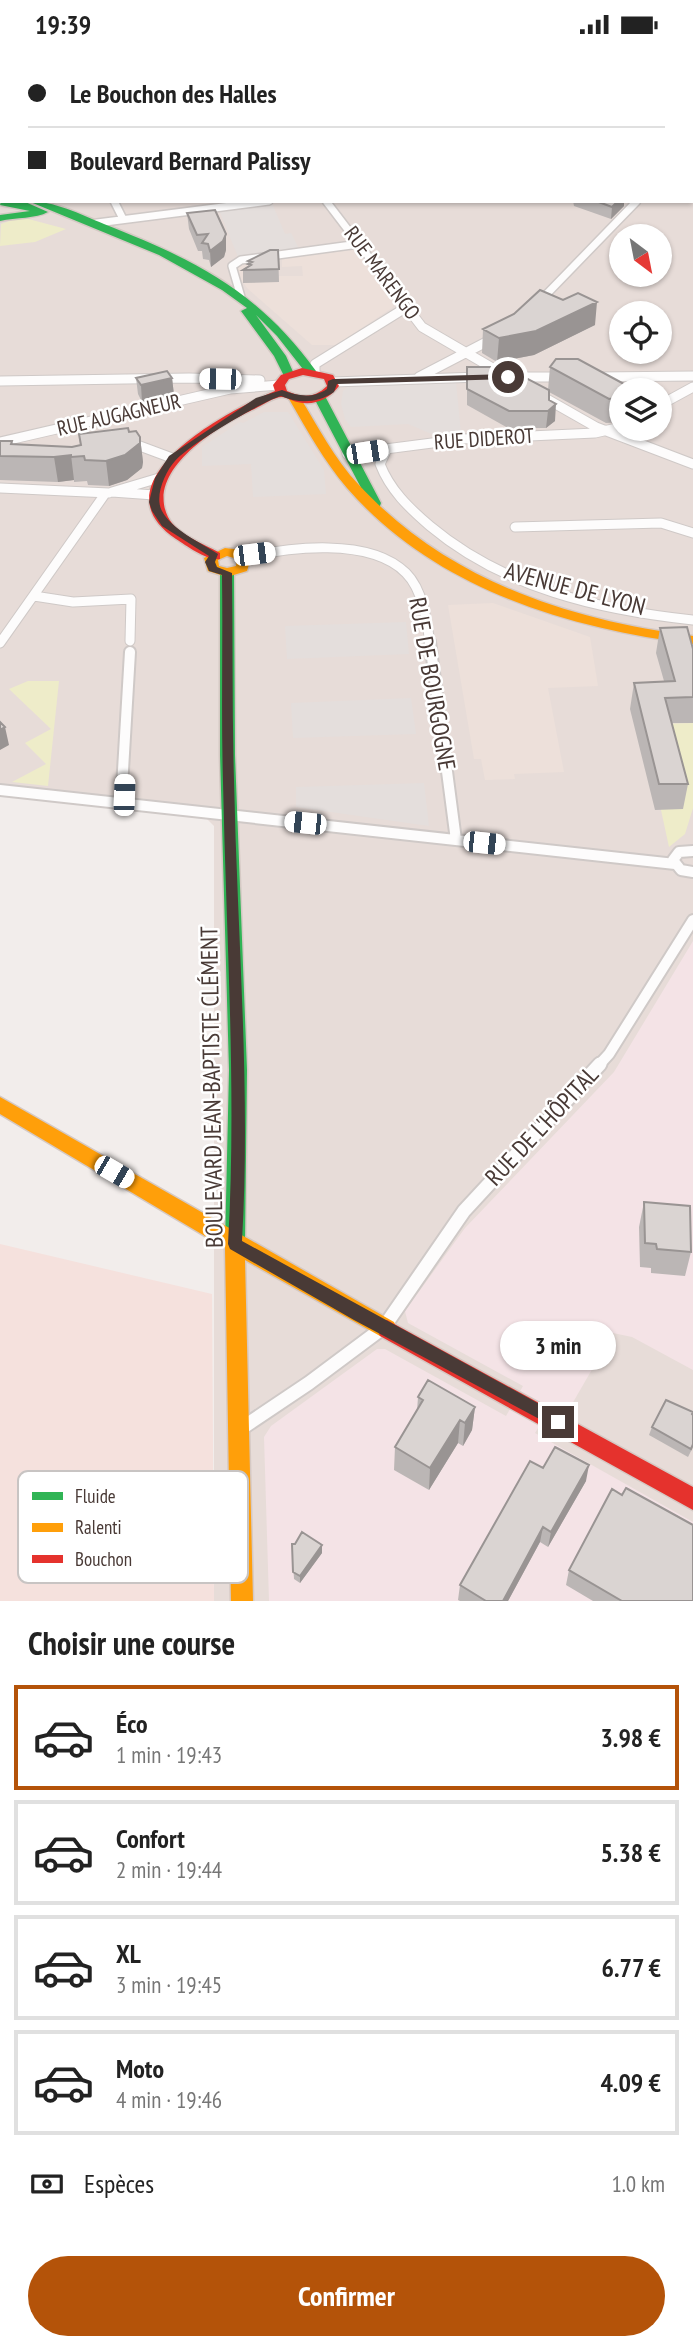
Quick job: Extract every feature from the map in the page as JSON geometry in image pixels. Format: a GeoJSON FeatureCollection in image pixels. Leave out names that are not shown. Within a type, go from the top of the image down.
{"type":"FeatureCollection","features":[{"type":"Feature","properties":{"kind":"main road","name":"AVENUE DE LYON"},"geometry":{"type":"LineString","coordinates":[[15,203],[161,253]]}},
{"type":"Feature","properties":{"kind":"main road","name":"AVENUE DE LYON"},"geometry":{"type":"LineString","coordinates":[[39,203],[97,223],[190,267],[241,297],[277,328],[313,371]]}},
{"type":"Feature","properties":{"kind":"main road"},"geometry":{"type":"LineString","coordinates":[[0,218],[27,213],[55,217]]}},
{"type":"Feature","properties":{"kind":"main road","name":"AVENUE DE LYON"},"geometry":{"type":"LineString","coordinates":[[190,267],[227,292],[249,313],[280,356],[285,386],[344,476],[383,517],[437,561],[505,596],[589,621],[693,640]]}},
{"type":"Feature","properties":{"kind":"main road"},"geometry":{"type":"LineString","coordinates":[[215,556],[166,524],[155,509],[154,495],[159,478],[172,458],[285,386],[313,371],[333,381],[331,391],[320,398],[285,386]]}},
{"type":"Feature","properties":{"kind":"main road","name":"AVENUE DE LYON"},"geometry":{"type":"LineString","coordinates":[[320,398],[347,454],[383,517]]}},
{"type":"Feature","properties":{"kind":"main road"},"geometry":{"type":"LineString","coordinates":[[230,552],[244,558],[242,568],[227,573],[212,569],[210,562],[215,556],[230,552]]}},
{"type":"Feature","properties":{"kind":"main road","name":"BOULEVARD JEAN-BAPTISTE CLÉMENT"},"geometry":{"type":"LineString","coordinates":[[227,573],[235,967],[238,1199],[235,1244],[240,1471]]}},
{"type":"Feature","properties":{"kind":"main road"},"geometry":{"type":"LineString","coordinates":[[0,1105],[235,1244],[693,1499]]}},
{"type":"Feature","properties":{"kind":"main road","name":"BOULEVARD JEAN-BAPTISTE CLÉMENT"},"geometry":{"type":"LineString","coordinates":[[242,1583],[242,1601]]}},
{"type":"Feature","properties":{"kind":"street"},"geometry":{"type":"LineString","coordinates":[[115,203],[123,219]]}},
{"type":"Feature","properties":{"kind":"street"},"geometry":{"type":"LineString","coordinates":[[195,203],[197,210]]}},
{"type":"Feature","properties":{"kind":"street"},"geometry":{"type":"LineString","coordinates":[[97,223],[254,203]]}},
{"type":"Feature","properties":{"kind":"street","name":"RUE MARENGO"},"geometry":{"type":"LineString","coordinates":[[328,203],[422,327],[530,390]]}},
{"type":"Feature","properties":{"kind":"street"},"geometry":{"type":"LineString","coordinates":[[537,305],[636,203]]}},
{"type":"Feature","properties":{"kind":"street"},"geometry":{"type":"LineString","coordinates":[[241,297],[231,271],[232,266],[241,260],[359,244]]}},
{"type":"Feature","properties":{"kind":"street"},"geometry":{"type":"LineString","coordinates":[[313,371],[315,364],[406,307]]}},
{"type":"Feature","properties":{"kind":"street"},"geometry":{"type":"LineString","coordinates":[[415,379],[501,335]]}},
{"type":"Feature","properties":{"kind":"street"},"geometry":{"type":"LineString","coordinates":[[588,377],[693,376]]}},
{"type":"Feature","properties":{"kind":"street"},"geometry":{"type":"LineString","coordinates":[[333,381],[575,377]]}},
{"type":"Feature","properties":{"kind":"street"},"geometry":{"type":"LineString","coordinates":[[0,381],[190,378],[285,386]]}},
{"type":"Feature","properties":{"kind":"street","name":"RUE AUGAGNEUR"},"geometry":{"type":"LineString","coordinates":[[0,442],[230,389],[285,386]]}},
{"type":"Feature","properties":{"kind":"street"},"geometry":{"type":"LineString","coordinates":[[672,398],[693,387]]}},
{"type":"Feature","properties":{"kind":"street"},"geometry":{"type":"LineString","coordinates":[[542,397],[606,431],[693,464]]}},
{"type":"Feature","properties":{"kind":"street"},"geometry":{"type":"LineString","coordinates":[[88,422],[97,430]]}},
{"type":"Feature","properties":{"kind":"street","name":"RUE DIDEROT"},"geometry":{"type":"LineString","coordinates":[[347,454],[463,439],[609,430]]}},
{"type":"Feature","properties":{"kind":"street"},"geometry":{"type":"LineString","coordinates":[[120,438],[172,458]]}},
{"type":"Feature","properties":{"kind":"street"},"geometry":{"type":"LineString","coordinates":[[387,449],[380,464],[392,488],[431,528],[475,558],[526,582],[573,598],[634,613],[693,620]]}},
{"type":"Feature","properties":{"kind":"street"},"geometry":{"type":"LineString","coordinates":[[0,643],[108,493],[159,478]]}},
{"type":"Feature","properties":{"kind":"street"},"geometry":{"type":"LineString","coordinates":[[0,488],[154,495]]}},
{"type":"Feature","properties":{"kind":"street"},"geometry":{"type":"LineString","coordinates":[[515,527],[661,523],[693,533]]}},
{"type":"Feature","properties":{"kind":"street","name":"RUE DE BOURGOGNE"},"geometry":{"type":"LineString","coordinates":[[244,558],[282,551],[359,551],[375,555],[405,571],[419,590],[425,619],[456,840]]}},
{"type":"Feature","properties":{"kind":"street"},"geometry":{"type":"LineString","coordinates":[[34,596],[73,602],[131,599],[124,795],[121,804]]}},
{"type":"Feature","properties":{"kind":"street"},"geometry":{"type":"LineString","coordinates":[[0,790],[675,864],[681,870],[693,872]]}},
{"type":"Feature","properties":{"kind":"street"},"geometry":{"type":"LineString","coordinates":[[675,864],[676,854],[684,850],[693,851]]}},
{"type":"Feature","properties":{"kind":"street","name":"RUE DE L'HÔPITAL"},"geometry":{"type":"LineString","coordinates":[[239,1430],[309,1383],[384,1327],[464,1211],[609,1054],[693,920]]}},
{"type":"Feature","properties":{"kind":"shaded area"},"geometry":{"type":"Polygon","coordinates":[[[0,203],[693,203],[693,1601],[214,1601],[214,1583],[248,1583],[248,1471],[214,1471],[214,826],[206,818],[0,794],[0,203]]]}},
{"type":"Feature","properties":{"kind":"shaded area"},"geometry":{"type":"Polygon","coordinates":[[[272,203],[285,234],[291,233],[299,249],[238,257],[219,210],[272,203]]]}},
{"type":"Feature","properties":{"kind":"shaded area"},"geometry":{"type":"Polygon","coordinates":[[[21,217],[66,229],[35,242],[0,246],[1,224],[21,217]]]}},
{"type":"Feature","properties":{"kind":"shaded area"},"geometry":{"type":"Polygon","coordinates":[[[354,249],[374,275],[375,281],[379,281],[395,302],[392,308],[336,345],[312,345],[247,288],[238,275],[239,265],[249,260],[279,281],[279,276],[303,276],[302,266],[282,267],[282,256],[354,249]]]}},
{"type":"Feature","properties":{"kind":"shaded area"},"geometry":{"type":"Polygon","coordinates":[[[456,382],[461,433],[434,435],[408,424],[351,427],[345,419],[341,404],[343,391],[350,384],[456,382]]]}},
{"type":"Feature","properties":{"kind":"shaded area"},"geometry":{"type":"Polygon","coordinates":[[[264,412],[288,412],[324,470],[326,494],[253,497],[251,464],[202,466],[202,447],[240,422],[264,412]]]}},
{"type":"Feature","properties":{"kind":"shaded area"},"geometry":{"type":"Polygon","coordinates":[[[493,603],[590,637],[598,686],[548,688],[564,772],[514,774],[515,779],[485,780],[481,759],[474,759],[448,605],[493,603]]]}},
{"type":"Feature","properties":{"kind":"shaded area"},"geometry":{"type":"Polygon","coordinates":[[[406,622],[409,654],[287,659],[285,626],[406,622]]]}},
{"type":"Feature","properties":{"kind":"shaded area"},"geometry":{"type":"Polygon","coordinates":[[[28,681],[59,681],[48,786],[12,782],[46,764],[25,743],[51,729],[9,689],[28,681]]]}},
{"type":"Feature","properties":{"kind":"shaded area"},"geometry":{"type":"Polygon","coordinates":[[[411,698],[416,734],[293,738],[291,703],[411,698]]]}},
{"type":"Feature","properties":{"kind":"shaded area"},"geometry":{"type":"Polygon","coordinates":[[[693,723],[693,808],[685,834],[669,847],[661,810],[660,724],[693,723]]]}},
{"type":"Feature","properties":{"kind":"shaded area"},"geometry":{"type":"Polygon","coordinates":[[[424,783],[429,826],[296,807],[296,787],[424,783]]]}},
{"type":"Feature","properties":{"kind":"shaded area"},"geometry":{"type":"Polygon","coordinates":[[[693,941],[693,1370],[632,1337],[613,1333],[568,1411],[553,1403],[535,1433],[693,1522],[693,1601],[269,1601],[264,1437],[271,1426],[377,1349],[385,1349],[506,1416],[523,1386],[408,1323],[405,1311],[465,1228],[614,1072],[693,941]]]}},
{"type":"Feature","properties":{"kind":"shaded area"},"geometry":{"type":"Polygon","coordinates":[[[0,1244],[212,1294],[213,1471],[18,1471],[18,1583],[214,1583],[214,1601],[0,1601],[0,1244]]]}},
{"type":"Feature","properties":{"kind":"building"},"geometry":{"type":"Polygon","coordinates":[[[215,210],[226,234],[223,241],[210,251],[208,244],[202,243],[208,234],[197,235],[187,213],[215,210]]]}},
{"type":"Feature","properties":{"kind":"building"},"geometry":{"type":"Polygon","coordinates":[[[270,250],[278,250],[279,269],[243,270],[251,265],[248,264],[252,262],[248,261],[270,250]]]}},
{"type":"Feature","properties":{"kind":"building"},"geometry":{"type":"Polygon","coordinates":[[[540,290],[563,300],[578,293],[597,302],[536,331],[499,338],[483,329],[514,314],[540,290]]]}},
{"type":"Feature","properties":{"kind":"building"},"geometry":{"type":"Polygon","coordinates":[[[556,359],[578,359],[613,378],[609,378],[609,399],[550,367],[556,359]]]}},
{"type":"Feature","properties":{"kind":"building"},"geometry":{"type":"Polygon","coordinates":[[[467,367],[505,367],[549,390],[549,400],[556,404],[548,411],[509,411],[467,389],[467,367]]]}},
{"type":"Feature","properties":{"kind":"building"},"geometry":{"type":"Polygon","coordinates":[[[167,371],[172,378],[141,385],[136,378],[167,371]]]}},
{"type":"Feature","properties":{"kind":"building"},"geometry":{"type":"Polygon","coordinates":[[[128,428],[129,432],[136,431],[140,443],[125,455],[106,461],[85,460],[84,456],[71,455],[0,456],[0,441],[72,447],[81,445],[79,434],[128,428]]]}},
{"type":"Feature","properties":{"kind":"building"},"geometry":{"type":"Polygon","coordinates":[[[687,627],[693,649],[693,697],[665,698],[688,784],[659,784],[634,683],[675,681],[660,628],[687,627]]]}},
{"type":"Feature","properties":{"kind":"building"},"geometry":{"type":"Polygon","coordinates":[[[644,1202],[690,1206],[691,1252],[657,1249],[656,1244],[645,1243],[644,1202]]]}},
{"type":"Feature","properties":{"kind":"building"},"geometry":{"type":"Polygon","coordinates":[[[428,1380],[475,1407],[465,1423],[460,1420],[430,1468],[395,1447],[423,1400],[418,1397],[428,1380]]]}},
{"type":"Feature","properties":{"kind":"building"},"geometry":{"type":"Polygon","coordinates":[[[666,1400],[693,1412],[691,1449],[652,1427],[666,1400]]]}},
{"type":"Feature","properties":{"kind":"building"},"geometry":{"type":"Polygon","coordinates":[[[555,1447],[589,1465],[551,1532],[543,1527],[503,1601],[486,1601],[460,1585],[530,1461],[543,1468],[555,1447]]]}},
{"type":"Feature","properties":{"kind":"building"},"geometry":{"type":"Polygon","coordinates":[[[626,1488],[693,1525],[693,1601],[622,1601],[569,1570],[612,1489],[622,1495],[626,1488]]]}},
{"type":"Feature","properties":{"kind":"building"},"geometry":{"type":"Polygon","coordinates":[[[302,1532],[322,1545],[300,1576],[293,1572],[292,1544],[295,1544],[302,1532]]]}},
{"type":"Feature","properties":{"kind":"traffic: fast"},"geometry":{"type":"LineString","coordinates":[[16,203],[43,212]]}},
{"type":"Feature","properties":{"kind":"traffic: fast"},"geometry":{"type":"LineString","coordinates":[[38,203],[163,253],[226,287],[254,307],[277,329],[310,371]]}},
{"type":"Feature","properties":{"kind":"traffic: fast"},"geometry":{"type":"LineString","coordinates":[[0,218],[21,213],[35,214]]}},
{"type":"Feature","properties":{"kind":"traffic: fast"},"geometry":{"type":"LineString","coordinates":[[247,311],[280,356],[288,374]]}},
{"type":"Feature","properties":{"kind":"traffic: fast"},"geometry":{"type":"LineString","coordinates":[[320,398],[375,503]]}},
{"type":"Feature","properties":{"kind":"traffic: fast"},"geometry":{"type":"LineString","coordinates":[[227,573],[227,755],[239,1128],[235,1244]]}},
{"type":"Feature","properties":{"kind":"traffic: slow"},"geometry":{"type":"LineString","coordinates":[[295,399],[315,434],[354,488],[388,521],[425,550],[465,575],[553,612],[600,625],[693,640]]}},
{"type":"Feature","properties":{"kind":"traffic: slow"},"geometry":{"type":"LineString","coordinates":[[225,552],[236,553],[244,558],[242,568],[227,573],[213,568],[211,558],[225,552]]}},
{"type":"Feature","properties":{"kind":"traffic: slow"},"geometry":{"type":"LineString","coordinates":[[0,1105],[270,1264],[387,1329]]}},
{"type":"Feature","properties":{"kind":"traffic: slow"},"geometry":{"type":"LineString","coordinates":[[235,1244],[239,1471]]}},
{"type":"Feature","properties":{"kind":"traffic: slow"},"geometry":{"type":"LineString","coordinates":[[242,1583],[242,1601]]}},
{"type":"Feature","properties":{"kind":"traffic: jam"},"geometry":{"type":"LineString","coordinates":[[302,371],[329,377],[333,386],[322,396],[310,400],[282,393],[279,385],[285,377],[302,371]]}},
{"type":"Feature","properties":{"kind":"traffic: jam"},"geometry":{"type":"LineString","coordinates":[[215,556],[180,535],[162,519],[155,499],[160,479],[174,459],[218,424],[282,393]]}},
{"type":"Feature","properties":{"kind":"traffic: jam"},"geometry":{"type":"LineString","coordinates":[[387,1329],[693,1499]]}},
{"type":"Feature","properties":{"kind":"route"},"geometry":{"type":"LineString","coordinates":[[508,377],[333,381],[331,391],[320,398],[295,399],[282,393],[260,400],[172,458],[159,478],[154,502],[155,509],[166,524],[215,556],[210,562],[212,569],[227,573],[228,780],[235,967],[238,1199],[235,1244],[359,1315],[558,1422]]}}]}
